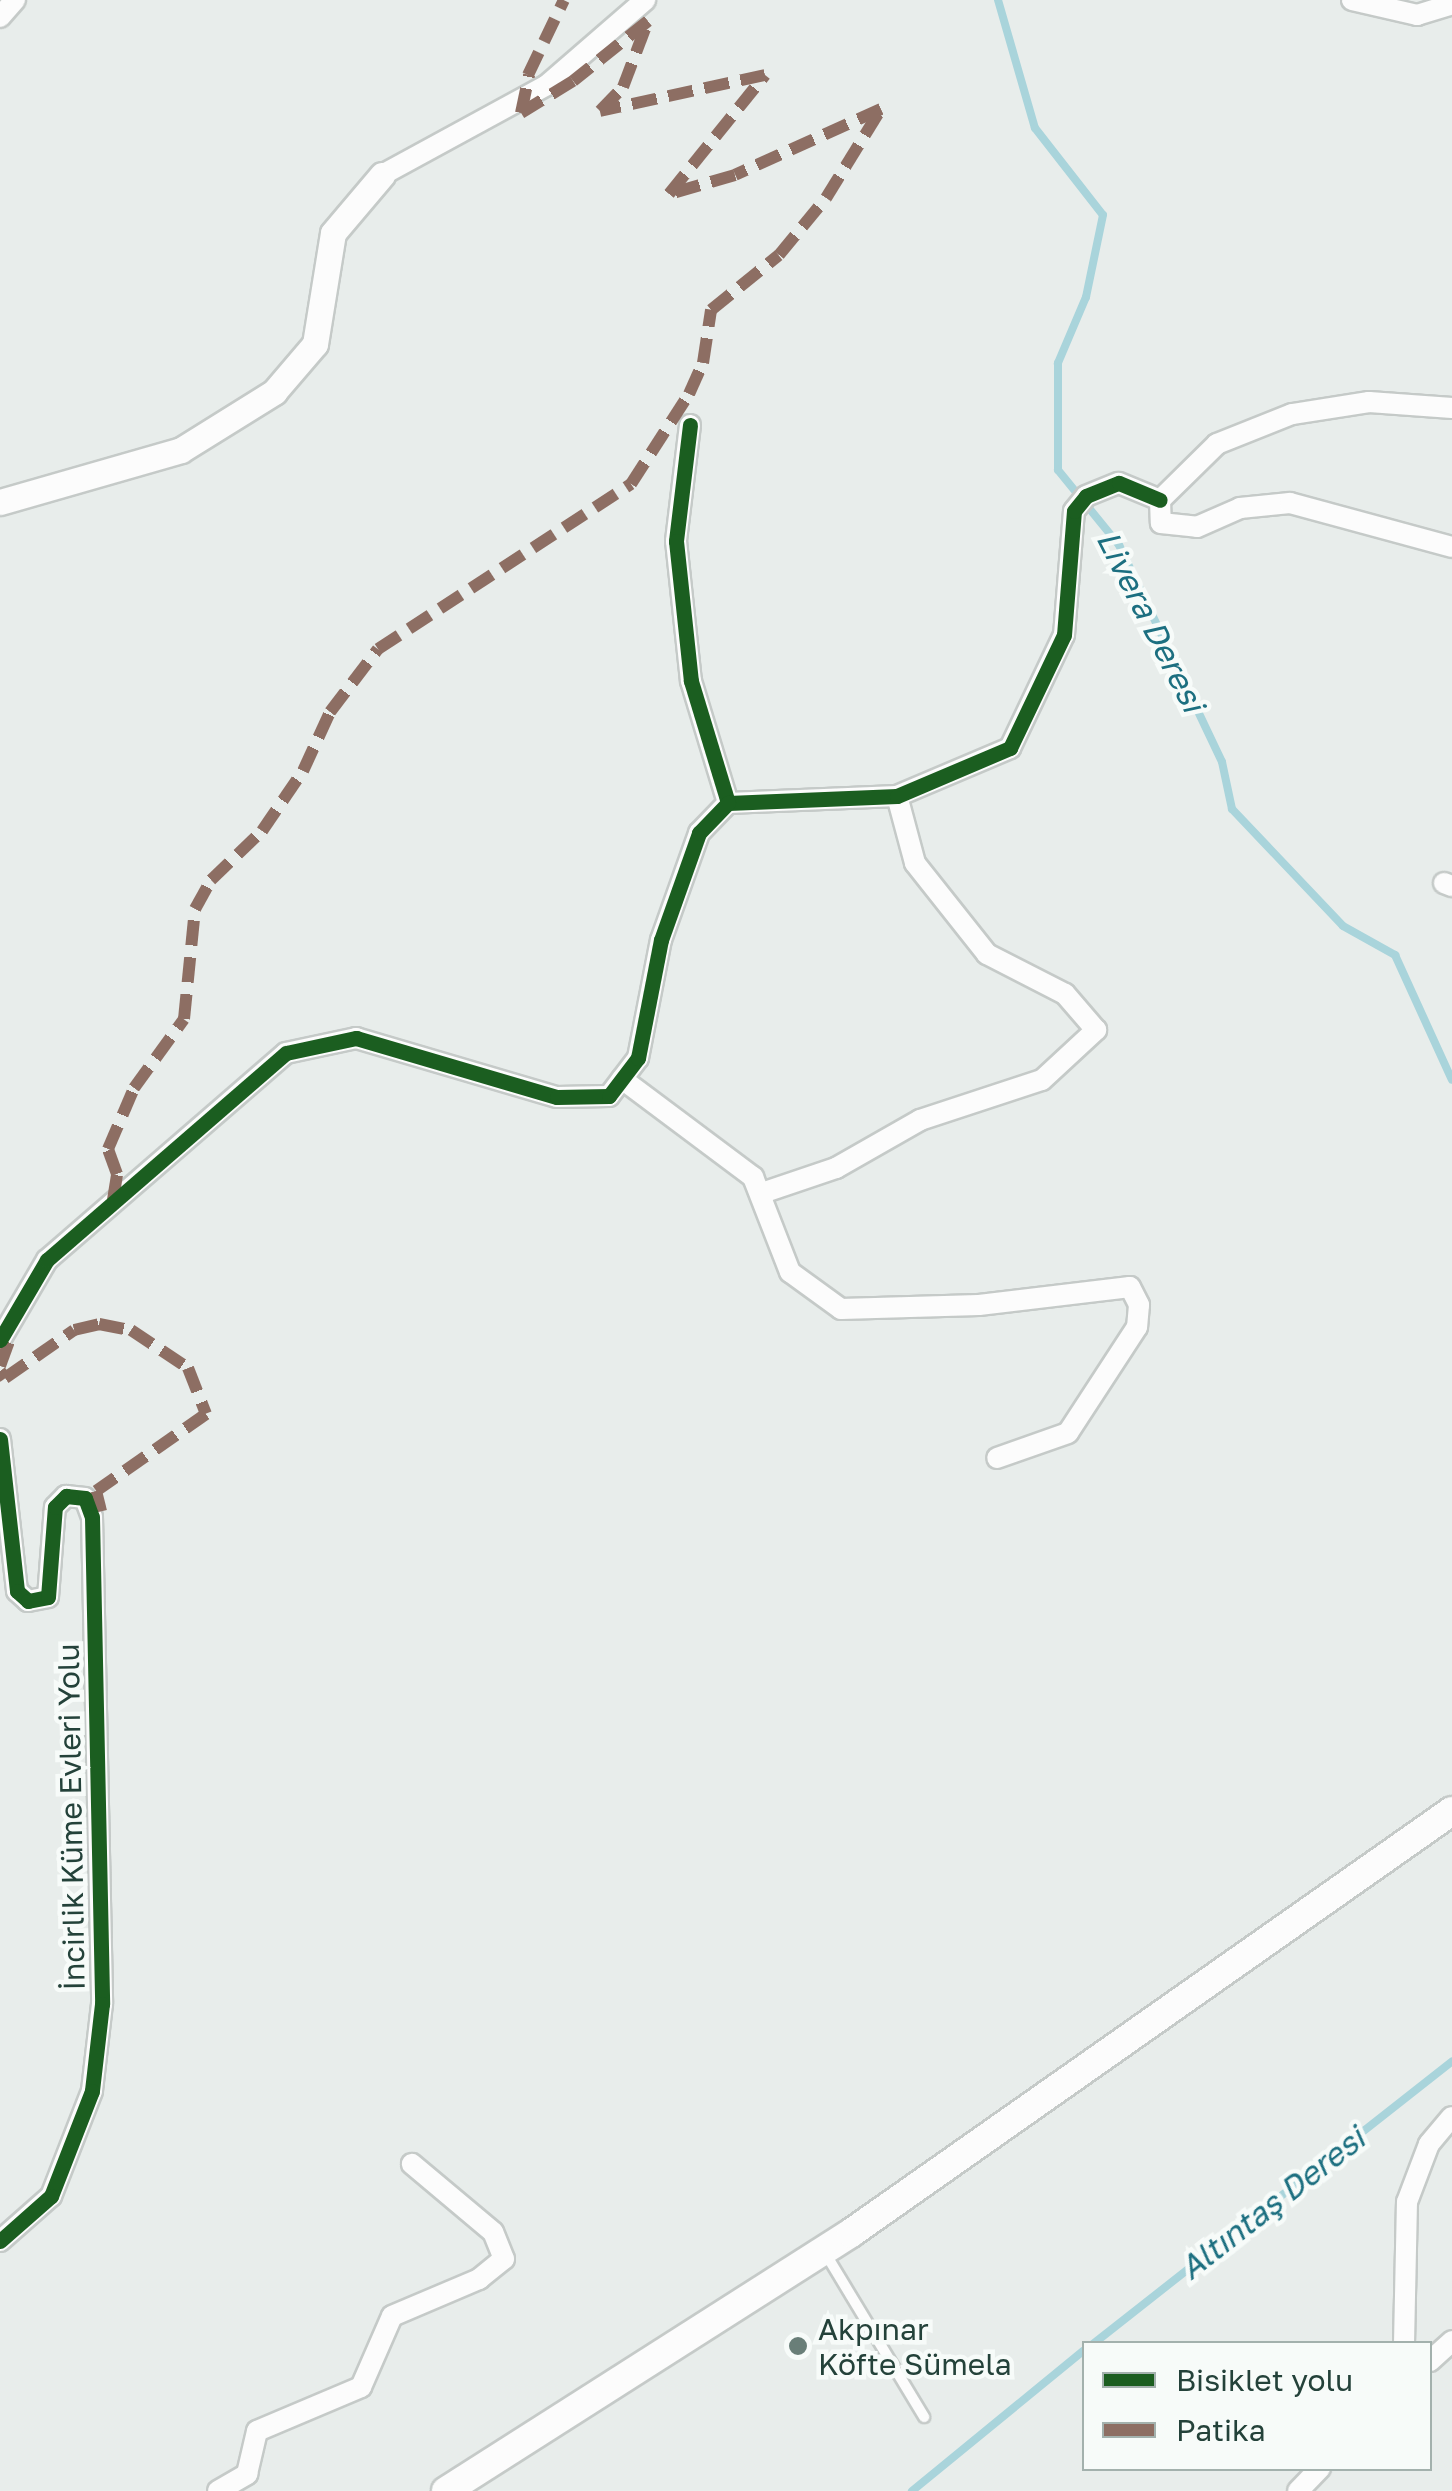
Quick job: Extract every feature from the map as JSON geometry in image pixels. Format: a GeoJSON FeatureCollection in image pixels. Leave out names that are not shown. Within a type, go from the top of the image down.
{"type":"FeatureCollection","features":[{"type":"Feature","properties":{"kind":"main road"},"geometry":{"type":"LineString","coordinates":[[446,2491],[824,2250],[1452,1811]]}},
{"type":"Feature","properties":{"kind":"street"},"geometry":{"type":"LineString","coordinates":[[0,17],[15,0]]}},
{"type":"Feature","properties":{"kind":"street"},"geometry":{"type":"LineString","coordinates":[[0,502],[181,450],[274,392],[315,344],[333,233],[382,175],[547,85],[645,0]]}},
{"type":"Feature","properties":{"kind":"street"},"geometry":{"type":"LineString","coordinates":[[1352,0],[1417,15],[1452,4]]}},
{"type":"Feature","properties":{"kind":"street"},"geometry":{"type":"LineString","coordinates":[[1452,408],[1369,402],[1292,414],[1217,444],[1160,500],[1161,523],[1197,526],[1240,508],[1290,502],[1452,547]]}},
{"type":"Feature","properties":{"kind":"street"},"geometry":{"type":"LineString","coordinates":[[690,425],[676,541],[691,681],[728,803]]}},
{"type":"Feature","properties":{"kind":"street"},"geometry":{"type":"LineString","coordinates":[[0,1340],[46,1260],[286,1053],[356,1038],[556,1097],[609,1096],[638,1058],[661,940],[699,833],[728,803],[897,796],[1010,748],[1064,635],[1074,511],[1082,500],[1119,483],[1160,500]]}},
{"type":"Feature","properties":{"kind":"street"},"geometry":{"type":"LineString","coordinates":[[762,1193],[836,1168],[920,1120],[1042,1080],[1096,1030],[1066,994],[987,954],[915,863],[897,796]]}},
{"type":"Feature","properties":{"kind":"street"},"geometry":{"type":"LineString","coordinates":[[622,1078],[753,1177],[790,1272],[841,1309],[979,1304],[1130,1287],[1139,1305],[1137,1326],[1068,1433],[997,1458]]}},
{"type":"Feature","properties":{"kind":"street","name":"İncirlik Küme Evleri Yolu"},"geometry":{"type":"LineString","coordinates":[[0,1439],[17,1591],[28,1601],[48,1597],[56,1507],[66,1496],[85,1498],[92,1517],[102,2004],[92,2091],[51,2196],[0,2241]]}},
{"type":"Feature","properties":{"kind":"street"},"geometry":{"type":"LineString","coordinates":[[1404,2341],[1407,2202],[1430,2144],[1452,2117]]}},
{"type":"Feature","properties":{"kind":"street"},"geometry":{"type":"LineString","coordinates":[[218,2491],[247,2474],[257,2431],[361,2387],[392,2316],[480,2279],[504,2258],[492,2232],[412,2164]]}},
{"type":"Feature","properties":{"kind":"street"},"geometry":{"type":"LineString","coordinates":[[1432,2359],[1452,2341]]}},
{"type":"Feature","properties":{"kind":"street"},"geometry":{"type":"LineString","coordinates":[[1298,2491],[1317,2471]]}},
{"type":"Feature","properties":{"kind":"lane"},"geometry":{"type":"LineString","coordinates":[[824,2250],[924,2417]]}},
{"type":"Feature","properties":{"kind":"waterway","name":"Livera Deresi"},"geometry":{"type":"LineString","coordinates":[[998,0],[1035,128],[1103,215],[1086,297],[1058,363],[1058,470],[1119,545],[1222,762],[1232,809],[1343,926],[1395,955],[1452,1080]]}},
{"type":"Feature","properties":{"kind":"waterway","name":"Altıntaş Deresi"},"geometry":{"type":"LineString","coordinates":[[1097,2341],[1452,2062]]}},
{"type":"Feature","properties":{"kind":"waterway","name":"Altıntaş Deresi"},"geometry":{"type":"LineString","coordinates":[[912,2491],[1082,2352]]}},
{"type":"Feature","properties":{"kind":"marked path"},"geometry":{"type":"LineString","coordinates":[[528,75],[564,0]]}},
{"type":"Feature","properties":{"kind":"marked path"},"geometry":{"type":"LineString","coordinates":[[113,1200],[117,1174],[108,1149],[134,1088],[184,1019],[195,909],[211,880],[262,831],[303,771],[330,712],[378,649],[631,484],[689,394],[703,363],[711,310],[779,255],[826,198],[881,109],[735,175],[669,194],[765,75],[600,111],[623,87],[648,21],[573,81],[521,113],[529,75]]}},
{"type":"Feature","properties":{"kind":"marked path"},"geometry":{"type":"LineString","coordinates":[[0,1371],[5,1378],[74,1330],[99,1324],[131,1330],[188,1368],[206,1414],[96,1491],[101,1511]]}},
{"type":"Feature","properties":{"kind":"marked path"},"geometry":{"type":"LineString","coordinates":[[0,1366],[12,1333]]}},
{"type":"Feature","properties":{"kind":"cycle path"},"geometry":{"type":"LineString","coordinates":[[690,425],[676,541],[691,681],[728,803],[897,796],[1010,748],[1064,635],[1074,511],[1086,496],[1119,483],[1160,500]]}},
{"type":"Feature","properties":{"kind":"cycle path"},"geometry":{"type":"LineString","coordinates":[[0,1340],[47,1260],[286,1053],[356,1038],[557,1097],[609,1096],[638,1058],[661,940],[699,833],[728,803]]}},
{"type":"Feature","properties":{"kind":"cycle path"},"geometry":{"type":"LineString","coordinates":[[0,1439],[17,1591],[28,1601],[48,1597],[55,1507],[66,1496],[85,1498],[92,1517],[102,2004],[92,2091],[51,2196],[0,2241]]}},
{"type":"Feature","properties":{"kind":"place","name":"Akpınar Köfte Sümela"},"geometry":{"type":"Point","coordinates":[798,2346]}}]}
